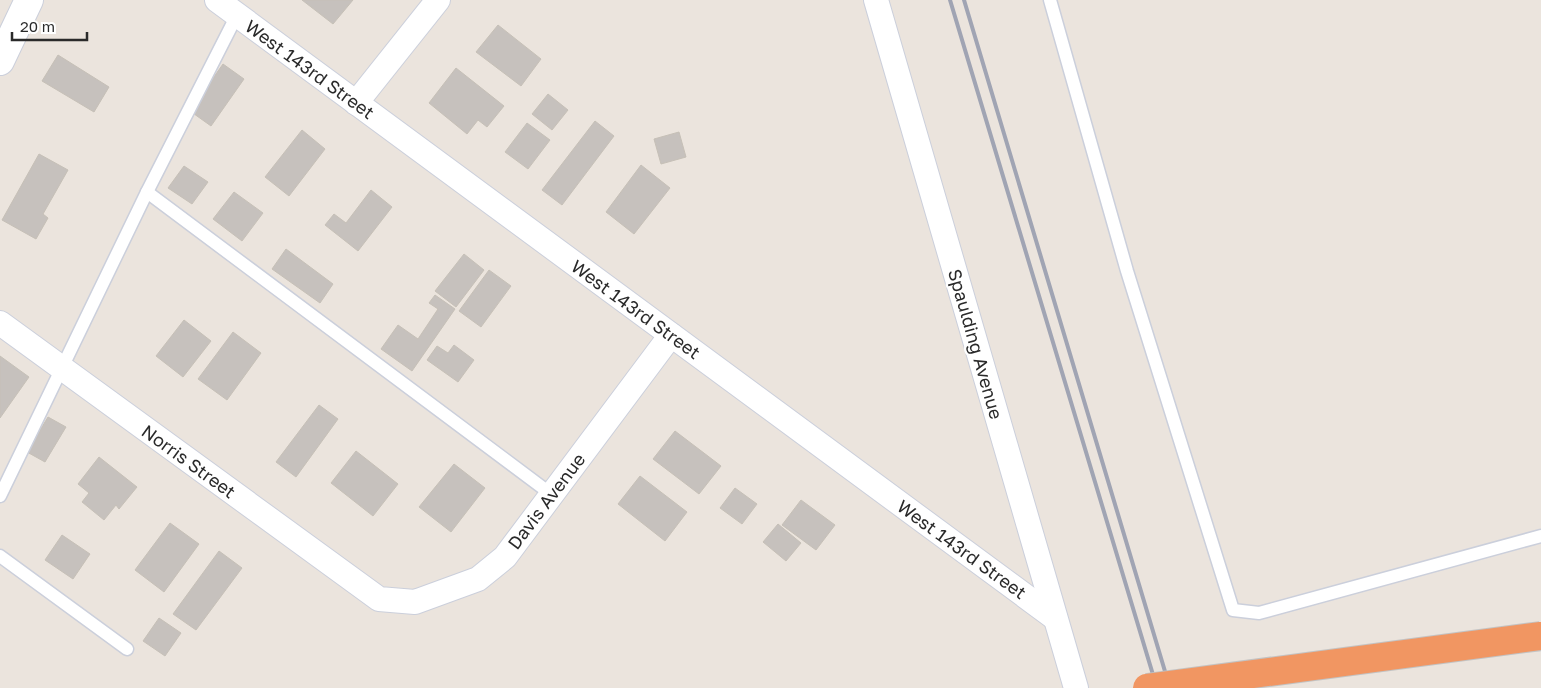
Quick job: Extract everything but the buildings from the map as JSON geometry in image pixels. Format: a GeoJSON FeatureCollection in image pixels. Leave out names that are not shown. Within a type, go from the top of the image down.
{"type":"FeatureCollection","features":[{"type":"Feature","properties":{"kind":"highway"},"geometry":{"type":"LineString","coordinates":[[1147,688],[1541,636]]}},
{"type":"Feature","properties":{"kind":"main road"},"geometry":{"type":"LineString","coordinates":[[0,61],[29,0]]}},
{"type":"Feature","properties":{"kind":"street","name":"West 143rd Street"},"geometry":{"type":"LineString","coordinates":[[217,0],[1055,618]]}},
{"type":"Feature","properties":{"kind":"street"},"geometry":{"type":"LineString","coordinates":[[356,103],[438,0]]}},
{"type":"Feature","properties":{"kind":"street","name":"Spaulding Avenue"},"geometry":{"type":"LineString","coordinates":[[876,0],[1076,688]]}},
{"type":"Feature","properties":{"kind":"street","name":"Norris Street"},"geometry":{"type":"LineString","coordinates":[[0,323],[379,599]]}},
{"type":"Feature","properties":{"kind":"street","name":"Davis Avenue"},"geometry":{"type":"LineString","coordinates":[[379,599],[415,602],[478,579],[505,557],[671,335]]}},
{"type":"Feature","properties":{"kind":"lane"},"geometry":{"type":"LineString","coordinates":[[1050,0],[1128,271],[1233,610],[1258,613],[1541,536]]}},
{"type":"Feature","properties":{"kind":"lane"},"geometry":{"type":"LineString","coordinates":[[0,496],[61,368],[236,15]]}},
{"type":"Feature","properties":{"kind":"lane"},"geometry":{"type":"LineString","coordinates":[[148,192],[552,494]]}},
{"type":"Feature","properties":{"kind":"lane"},"geometry":{"type":"LineString","coordinates":[[0,556],[128,649]]}},
{"type":"Feature","properties":{"kind":"railway"},"geometry":{"type":"LineString","coordinates":[[950,0],[1157,688]]}},
{"type":"Feature","properties":{"kind":"railway"},"geometry":{"type":"LineString","coordinates":[[964,0],[1170,688]]}}]}
